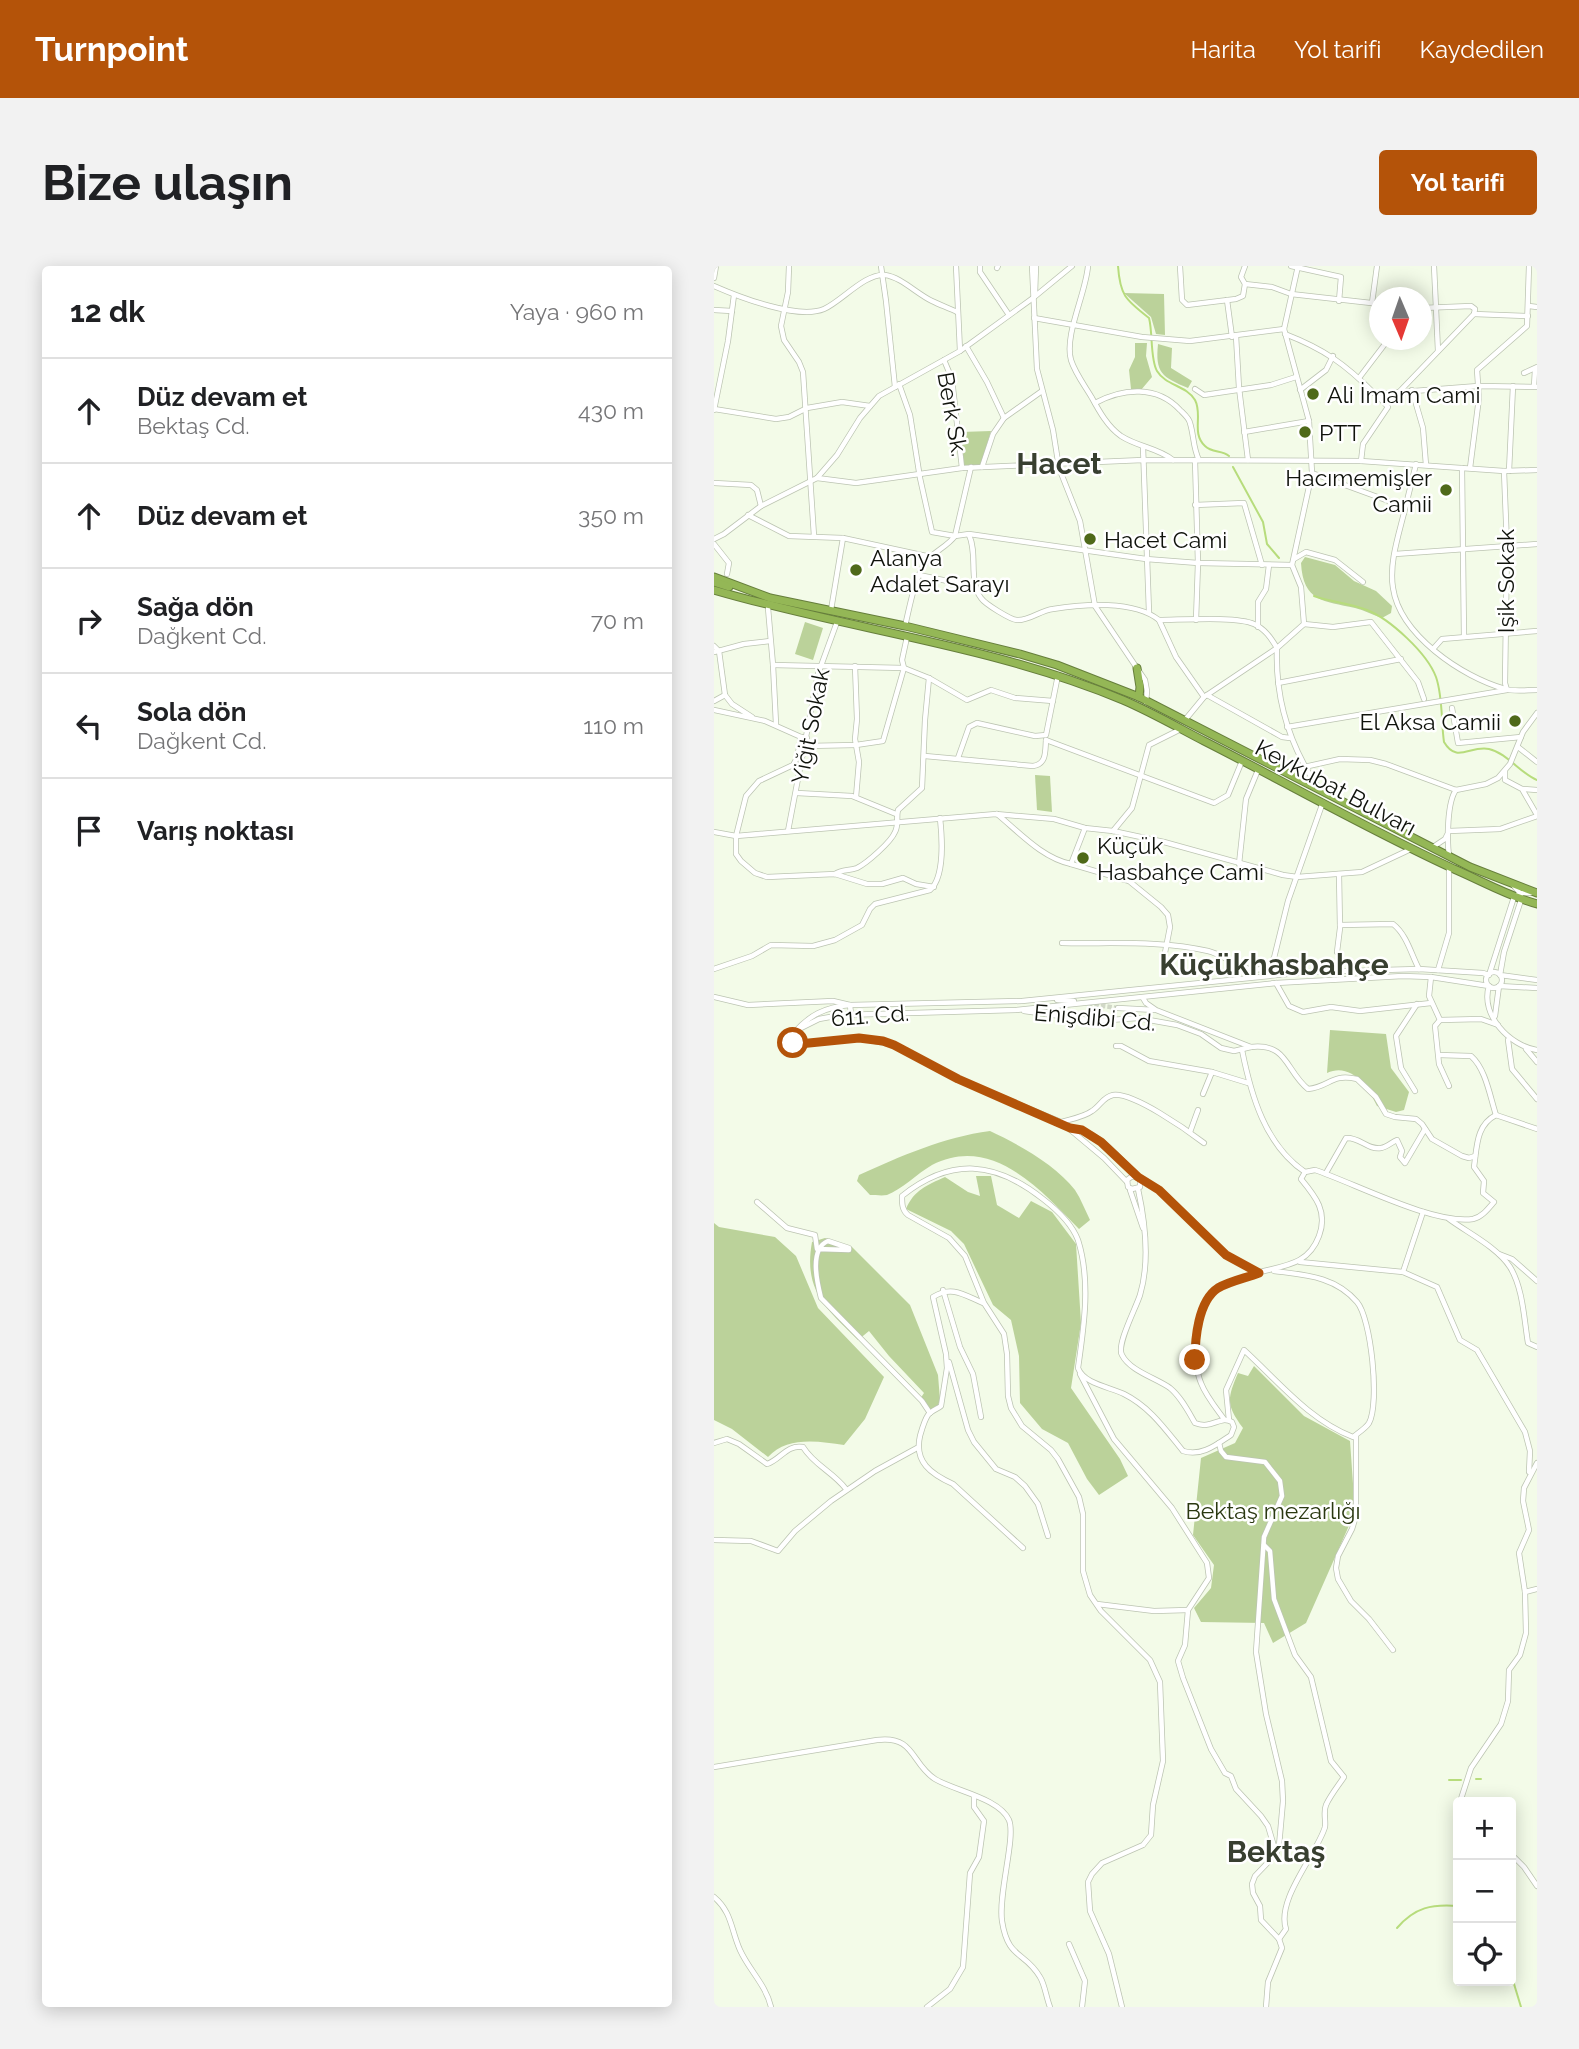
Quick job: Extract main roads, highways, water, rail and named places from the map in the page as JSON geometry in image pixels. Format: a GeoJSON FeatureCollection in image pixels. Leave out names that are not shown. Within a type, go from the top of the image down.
{"type":"FeatureCollection","features":[{"type":"Feature","properties":{"kind":"highway","name":"Keykubat Bulvarı"},"geometry":{"type":"LineString","coordinates":[[714,577],[771,598],[905,626],[1057,665],[1143,699],[1449,856],[1536,893]]}},
{"type":"Feature","properties":{"kind":"highway"},"geometry":{"type":"LineString","coordinates":[[714,582],[771,598]]}},
{"type":"Feature","properties":{"kind":"highway"},"geometry":{"type":"LineString","coordinates":[[714,593],[768,608],[795,612]]}},
{"type":"Feature","properties":{"kind":"highway"},"geometry":{"type":"LineString","coordinates":[[714,593],[795,612]]}},
{"type":"Feature","properties":{"kind":"highway","name":"Keykubat Bulvarı"},"geometry":{"type":"LineString","coordinates":[[795,612],[907,636],[1058,674],[1138,707],[1411,849],[1537,904]]}},
{"type":"Feature","properties":{"kind":"highway"},"geometry":{"type":"LineString","coordinates":[[1137,668],[1143,699]]}},
{"type":"Feature","properties":{"kind":"waterway"},"geometry":{"type":"LineString","coordinates":[[1118,266],[1123,291],[1135,307],[1149,318],[1153,360],[1157,371],[1165,380],[1187,391],[1195,400],[1199,435],[1205,446],[1229,456]]}},
{"type":"Feature","properties":{"kind":"waterway"},"geometry":{"type":"LineString","coordinates":[[1233,467],[1263,522],[1267,544],[1279,558]]}},
{"type":"Feature","properties":{"kind":"waterway"},"geometry":{"type":"LineString","coordinates":[[1314,596],[1376,614],[1397,629],[1425,658],[1436,677],[1444,742],[1449,748],[1459,753],[1482,748],[1496,751],[1537,780]]}},
{"type":"Feature","properties":{"kind":"waterway"},"geometry":{"type":"LineString","coordinates":[[1476,1779],[1481,1779]]}},
{"type":"Feature","properties":{"kind":"waterway"},"geometry":{"type":"LineString","coordinates":[[1449,1780],[1461,1780]]}},
{"type":"Feature","properties":{"kind":"waterway"},"geometry":{"type":"LineString","coordinates":[[1397,1928],[1417,1911],[1453,1906]]}},
{"type":"Feature","properties":{"kind":"waterway"},"geometry":{"type":"LineString","coordinates":[[1515,1986],[1521,2007]]}},
{"type":"Feature","properties":{"kind":"tunnel"},"geometry":{"type":"LineString","coordinates":[[1088,1004],[1118,1008]]}},
{"type":"Feature","properties":{"kind":"place","name":"Ali İmam Cami"},"geometry":{"type":"Point","coordinates":[1313,394]}},
{"type":"Feature","properties":{"kind":"place","name":"PTT"},"geometry":{"type":"Point","coordinates":[1305,432]}},
{"type":"Feature","properties":{"kind":"place","name":"Hacımemişler Camii"},"geometry":{"type":"Point","coordinates":[1446,490]}},
{"type":"Feature","properties":{"kind":"place","name":"Hacet Cami"},"geometry":{"type":"Point","coordinates":[1090,539]}},
{"type":"Feature","properties":{"kind":"place","name":"Alanya Adalet Sarayı"},"geometry":{"type":"Point","coordinates":[856,570]}},
{"type":"Feature","properties":{"kind":"place","name":"El Aksa Camii"},"geometry":{"type":"Point","coordinates":[1515,721]}},
{"type":"Feature","properties":{"kind":"place","name":"Küçük Hasbahçe Cami"},"geometry":{"type":"Point","coordinates":[1083,858]}},
{"type":"Feature","properties":{"kind":"district","name":"Hacet"},"geometry":{"type":"Point","coordinates":[1059,463]}},
{"type":"Feature","properties":{"kind":"district","name":"Küçükhasbahçe"},"geometry":{"type":"Point","coordinates":[1274,964]}},
{"type":"Feature","properties":{"kind":"district","name":"Bektaş"},"geometry":{"type":"Point","coordinates":[1276,1851]}},
{"type":"Feature","properties":{"kind":"park label","name":"Bektaş mezarlığı"},"geometry":{"type":"Point","coordinates":[1273,1510]}}]}
